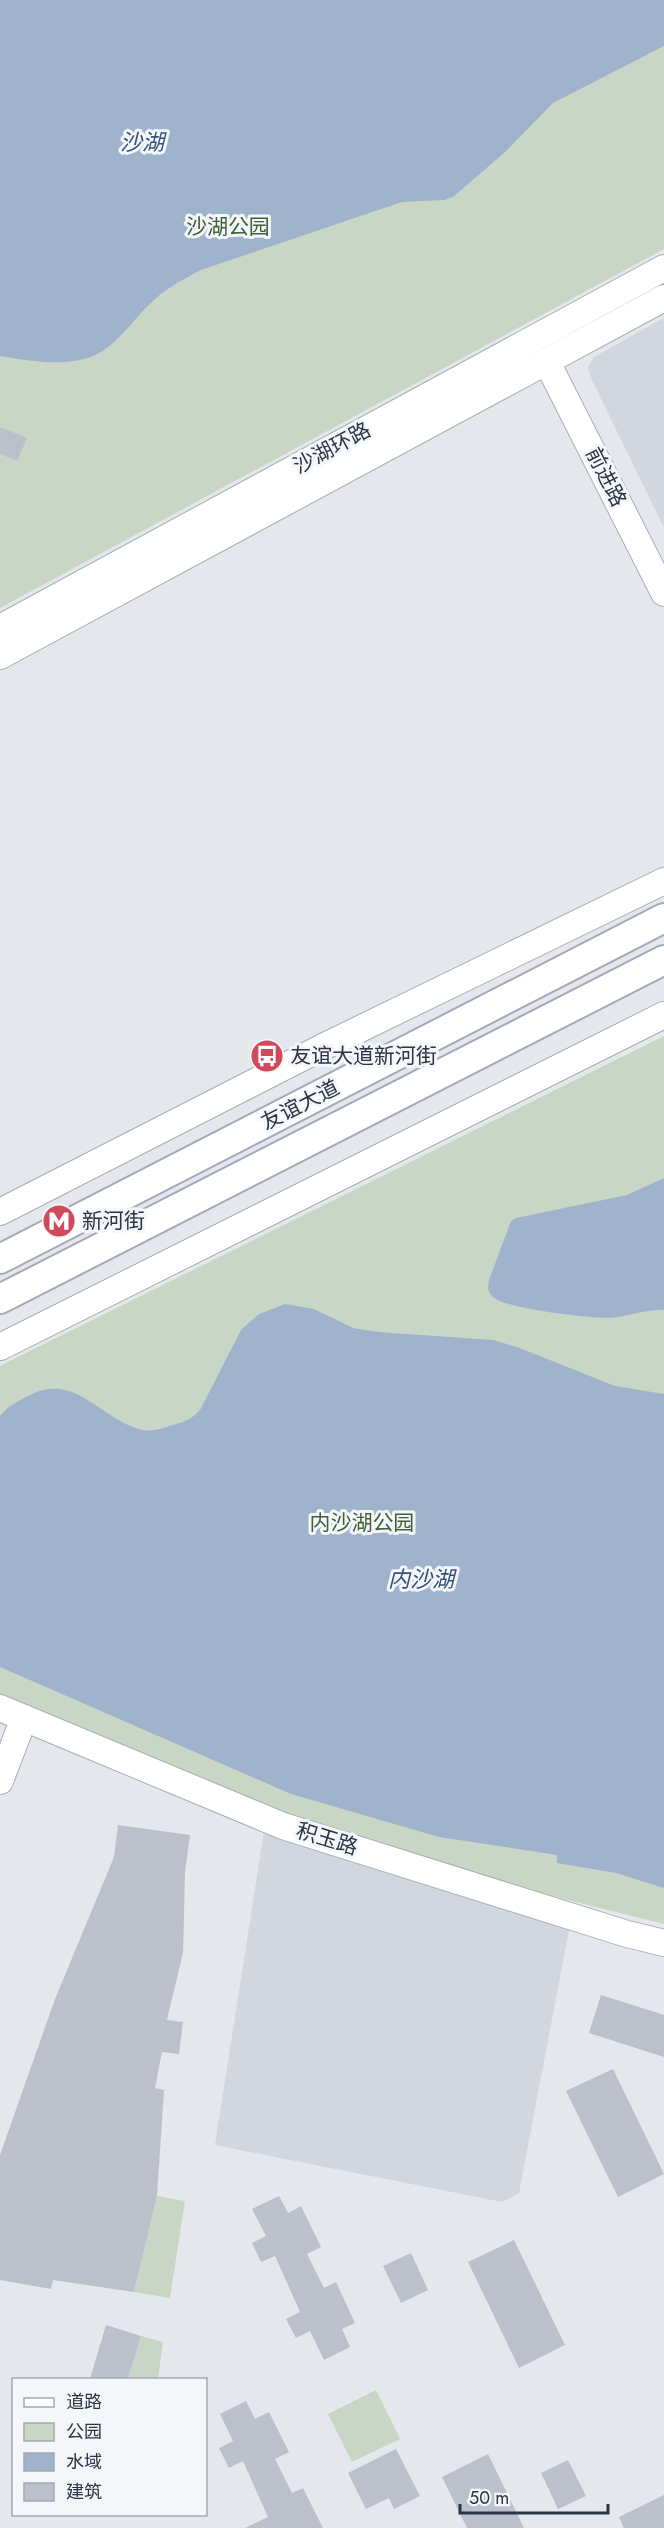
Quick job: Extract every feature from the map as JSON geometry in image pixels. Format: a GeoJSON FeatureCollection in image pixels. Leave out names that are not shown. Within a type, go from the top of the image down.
{"type":"FeatureCollection","features":[{"type":"Feature","properties":{"kind":"main road","name":"沙湖环路"},"geometry":{"type":"LineString","coordinates":[[0,628],[664,268]]}},
{"type":"Feature","properties":{"kind":"main road","name":"沙湖环路"},"geometry":{"type":"LineString","coordinates":[[0,656],[664,298]]}},
{"type":"Feature","properties":{"kind":"main road","name":"前进路"},"geometry":{"type":"LineString","coordinates":[[554,358],[664,560]]}},
{"type":"Feature","properties":{"kind":"main road","name":"前进路"},"geometry":{"type":"LineString","coordinates":[[554,358],[664,593]]}},
{"type":"Feature","properties":{"kind":"main road"},"geometry":{"type":"LineString","coordinates":[[0,1212],[325,1046],[664,881]]}},
{"type":"Feature","properties":{"kind":"main road","name":"友谊大道"},"geometry":{"type":"LineString","coordinates":[[0,1259],[664,918]]}},
{"type":"Feature","properties":{"kind":"main road","name":"友谊大道"},"geometry":{"type":"LineString","coordinates":[[0,1299],[664,960]]}},
{"type":"Feature","properties":{"kind":"main road"},"geometry":{"type":"LineString","coordinates":[[0,1347],[664,1015]]}},
{"type":"Feature","properties":{"kind":"main road"},"geometry":{"type":"LineString","coordinates":[[0,1736],[11,1713]]}},
{"type":"Feature","properties":{"kind":"main road"},"geometry":{"type":"LineString","coordinates":[[0,1781],[11,1713]]}},
{"type":"Feature","properties":{"kind":"main road","name":"积玉路"},"geometry":{"type":"LineString","coordinates":[[11,1713],[283,1826],[627,1934],[664,1943]]}},
{"type":"Feature","properties":{"kind":"shaded area"},"geometry":{"type":"Polygon","coordinates":[[[664,318],[664,528],[590,376],[588,367],[594,357],[664,318]]]}},
{"type":"Feature","properties":{"kind":"shaded area"},"geometry":{"type":"Polygon","coordinates":[[[264,1831],[569,1930],[519,2193],[502,2202],[215,2145],[264,1831]]]}},
{"type":"Feature","properties":{"kind":"green space","name":"沙湖公园"},"geometry":{"type":"Polygon","coordinates":[[[0,0],[664,0],[664,249],[0,608],[0,0]]]}},
{"type":"Feature","properties":{"kind":"green space","name":"内沙湖"},"geometry":{"type":"Polygon","coordinates":[[[664,1036],[664,1924],[528,1890],[258,1806],[0,1694],[0,1366],[664,1036]]]}},
{"type":"Feature","properties":{"kind":"green space"},"geometry":{"type":"Polygon","coordinates":[[[157,2196],[185,2201],[170,2298],[134,2292],[157,2196]]]}},
{"type":"Feature","properties":{"kind":"green space"},"geometry":{"type":"Polygon","coordinates":[[[141,2336],[163,2342],[158,2378],[128,2378],[141,2336]]]}},
{"type":"Feature","properties":{"kind":"green space"},"geometry":{"type":"Polygon","coordinates":[[[376,2390],[400,2439],[352,2462],[328,2414],[376,2390]]]}},
{"type":"Feature","properties":{"kind":"water","name":"沙湖"},"geometry":{"type":"Polygon","coordinates":[[[0,0],[664,0],[664,46],[553,103],[504,153],[453,197],[445,200],[402,202],[201,270],[159,295],[116,341],[101,352],[77,360],[51,362],[0,356],[0,0]]]}},
{"type":"Feature","properties":{"kind":"water"},"geometry":{"type":"Polygon","coordinates":[[[664,1178],[664,1310],[608,1318],[584,1316],[513,1305],[493,1297],[490,1293],[489,1280],[511,1221],[516,1218],[627,1195],[664,1178]]]}},
{"type":"Feature","properties":{"kind":"water","name":"内沙湖"},"geometry":{"type":"Polygon","coordinates":[[[285,1304],[314,1309],[353,1328],[378,1332],[493,1340],[517,1347],[615,1386],[664,1394],[664,1888],[616,1873],[557,1863],[557,1855],[439,1837],[291,1794],[0,1667],[0,1416],[30,1395],[47,1389],[61,1389],[75,1393],[127,1425],[142,1430],[158,1429],[184,1421],[200,1410],[241,1330],[259,1314],[285,1304]]]}},
{"type":"Feature","properties":{"kind":"building"},"geometry":{"type":"Polygon","coordinates":[[[0,427],[27,438],[17,461],[0,454],[0,427]]]}},
{"type":"Feature","properties":{"kind":"building"},"geometry":{"type":"Polygon","coordinates":[[[118,1825],[190,1835],[185,1871],[183,1953],[167,2020],[183,2022],[179,2054],[162,2052],[155,2088],[164,2090],[157,2196],[134,2292],[53,2280],[51,2289],[0,2280],[0,2155],[55,1999],[114,1857],[118,1825]]]}},
{"type":"Feature","properties":{"kind":"building"},"geometry":{"type":"Polygon","coordinates":[[[601,1995],[664,2015],[664,2057],[589,2033],[601,1995]]]}},
{"type":"Feature","properties":{"kind":"building"},"geometry":{"type":"Polygon","coordinates":[[[613,2069],[664,2174],[618,2197],[566,2091],[613,2069]]]}},
{"type":"Feature","properties":{"kind":"building"},"geometry":{"type":"Polygon","coordinates":[[[279,2196],[288,2213],[301,2206],[321,2247],[307,2254],[324,2288],[336,2282],[355,2323],[342,2329],[350,2347],[324,2360],[310,2331],[296,2338],[286,2319],[300,2312],[275,2256],[261,2262],[252,2243],[266,2236],[252,2209],[279,2196]]]}},
{"type":"Feature","properties":{"kind":"building"},"geometry":{"type":"Polygon","coordinates":[[[514,2240],[565,2345],[519,2368],[468,2262],[514,2240]]]}},
{"type":"Feature","properties":{"kind":"building"},"geometry":{"type":"Polygon","coordinates":[[[411,2253],[428,2290],[401,2303],[383,2266],[411,2253]]]}},
{"type":"Feature","properties":{"kind":"building"},"geometry":{"type":"Polygon","coordinates":[[[106,2325],[141,2336],[128,2378],[90,2378],[106,2325]]]}},
{"type":"Feature","properties":{"kind":"building"},"geometry":{"type":"Polygon","coordinates":[[[246,2401],[255,2419],[269,2412],[289,2452],[275,2459],[292,2493],[303,2488],[323,2528],[245,2528],[268,2517],[243,2461],[229,2468],[219,2448],[233,2441],[220,2414],[246,2401]]]}},
{"type":"Feature","properties":{"kind":"building"},"geometry":{"type":"Polygon","coordinates":[[[396,2449],[420,2496],[394,2509],[389,2498],[366,2509],[348,2473],[396,2449]]]}},
{"type":"Feature","properties":{"kind":"building"},"geometry":{"type":"Polygon","coordinates":[[[488,2454],[524,2528],[467,2528],[442,2477],[488,2454]]]}},
{"type":"Feature","properties":{"kind":"building"},"geometry":{"type":"Polygon","coordinates":[[[568,2460],[586,2496],[558,2509],[541,2473],[568,2460]]]}},
{"type":"Feature","properties":{"kind":"building"},"geometry":{"type":"Polygon","coordinates":[[[664,2495],[664,2528],[624,2528],[619,2517],[664,2495]]]}},
{"type":"Feature","properties":{"kind":"place","name":"友谊大道新河街"},"geometry":{"type":"Point","coordinates":[267,1056]}},
{"type":"Feature","properties":{"kind":"place","name":"新河街"},"geometry":{"type":"Point","coordinates":[59,1221]}},
{"type":"Feature","properties":{"kind":"park label","name":"内沙湖公园"},"geometry":{"type":"Point","coordinates":[362,1523]}}]}
